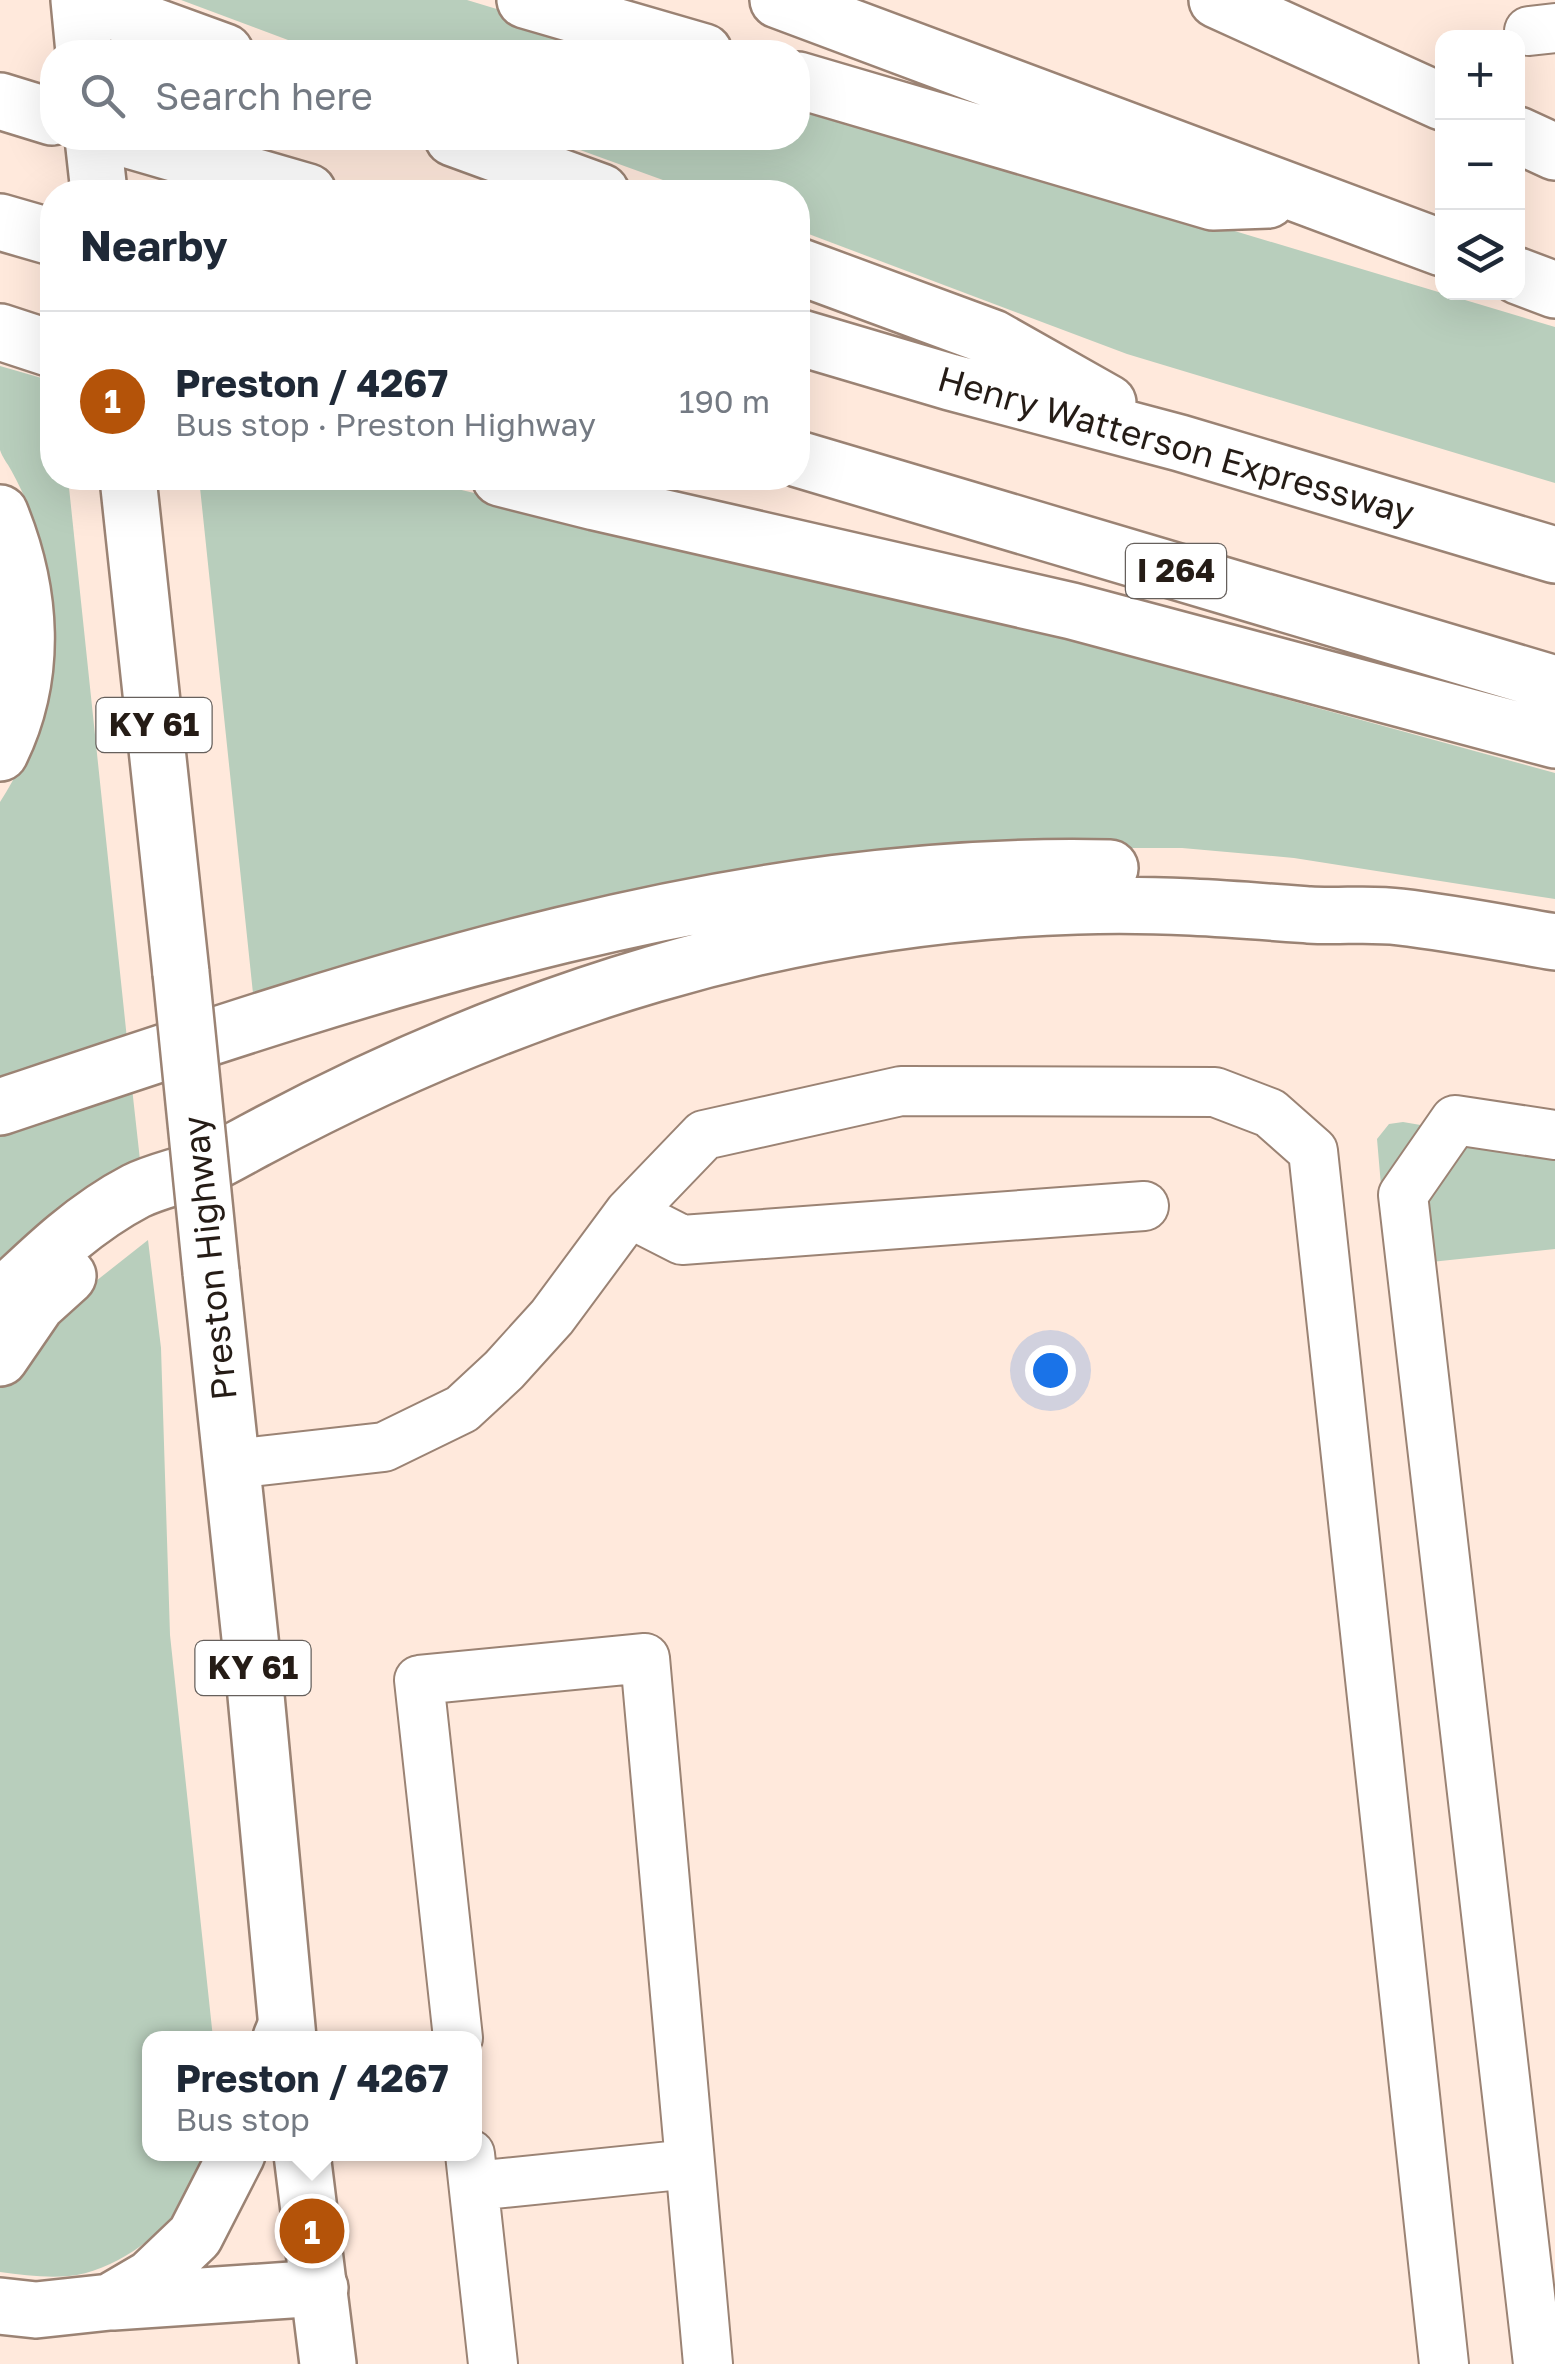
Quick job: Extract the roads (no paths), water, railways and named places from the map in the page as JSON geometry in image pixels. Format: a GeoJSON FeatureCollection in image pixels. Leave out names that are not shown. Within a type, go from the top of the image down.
{"type":"FeatureCollection","features":[{"type":"Feature","properties":{"kind":"main road"},"geometry":{"type":"LineString","coordinates":[[83,40],[80,0],[192,40]]}},
{"type":"Feature","properties":{"kind":"main road"},"geometry":{"type":"LineString","coordinates":[[525,0],[663,40]]}},
{"type":"Feature","properties":{"kind":"main road"},"geometry":{"type":"LineString","coordinates":[[778,0],[1435,245]]}},
{"type":"Feature","properties":{"kind":"main road"},"geometry":{"type":"LineString","coordinates":[[1217,0],[1435,99]]}},
{"type":"Feature","properties":{"kind":"main road"},"geometry":{"type":"LineString","coordinates":[[810,84],[1213,202],[1311,198]]}},
{"type":"Feature","properties":{"kind":"main road"},"geometry":{"type":"LineString","coordinates":[[0,101],[40,113]]}},
{"type":"Feature","properties":{"kind":"main road"},"geometry":{"type":"LineString","coordinates":[[1525,139],[1555,152]]}},
{"type":"Feature","properties":{"kind":"main road"},"geometry":{"type":"LineString","coordinates":[[94,150],[98,180]]}},
{"type":"Feature","properties":{"kind":"main road"},"geometry":{"type":"LineString","coordinates":[[163,150],[267,180]]}},
{"type":"Feature","properties":{"kind":"main road"},"geometry":{"type":"LineString","coordinates":[[486,150],[568,180]]}},
{"type":"Feature","properties":{"kind":"main road"},"geometry":{"type":"LineString","coordinates":[[0,222],[40,234]]}},
{"type":"Feature","properties":{"kind":"main road"},"geometry":{"type":"LineString","coordinates":[[810,270],[993,338],[1180,443]]}},
{"type":"Feature","properties":{"kind":"main road"},"geometry":{"type":"LineString","coordinates":[[1525,279],[1555,290]]}},
{"type":"Feature","properties":{"kind":"main road"},"geometry":{"type":"LineString","coordinates":[[0,332],[40,345]]}},
{"type":"Feature","properties":{"kind":"main road","name":"Henry Watterson Expressway"},"geometry":{"type":"LineString","coordinates":[[810,341],[1180,443],[1555,556]]}},
{"type":"Feature","properties":{"kind":"main road","name":"I 264"},"geometry":{"type":"LineString","coordinates":[[810,462],[1555,684]]}},
{"type":"Feature","properties":{"kind":"main road","name":"Preston Highway"},"geometry":{"type":"LineString","coordinates":[[129,490],[232,1464],[285,2031]]}},
{"type":"Feature","properties":{"kind":"main road"},"geometry":{"type":"LineString","coordinates":[[548,490],[1072,611],[1555,740]]}},
{"type":"Feature","properties":{"kind":"main road"},"geometry":{"type":"LineString","coordinates":[[0,513],[24,581],[28,618],[20,696],[0,754]]}},
{"type":"Feature","properties":{"kind":"main road"},"geometry":{"type":"LineString","coordinates":[[0,1108],[256,1022],[454,962],[654,914],[817,887],[970,872],[1097,868],[1225,872],[1316,882],[1396,916]]}},
{"type":"Feature","properties":{"kind":"main road"},"geometry":{"type":"LineString","coordinates":[[0,1299],[68,1236],[137,1191],[206,1166],[328,1100],[478,1033],[634,978],[788,939],[934,916],[1077,906],[1200,906],[1313,915],[1396,916],[1555,942]]}},
{"type":"Feature","properties":{"kind":"main road"},"geometry":{"type":"LineString","coordinates":[[0,1358],[37,1304],[186,1173]]}},
{"type":"Feature","properties":{"kind":"main road"},"geometry":{"type":"LineString","coordinates":[[110,2302],[151,2278],[196,2236],[234,2161]]}},
{"type":"Feature","properties":{"kind":"main road"},"geometry":{"type":"LineString","coordinates":[[303,2161],[328,2364]]}},
{"type":"Feature","properties":{"kind":"main road"},"geometry":{"type":"LineString","coordinates":[[0,2306],[36,2310],[320,2288]]}},
{"type":"Feature","properties":{"kind":"lane"},"geometry":{"type":"LineString","coordinates":[[232,1464],[384,1446],[462,1409],[552,1317],[629,1213],[704,1135],[901,1091],[1214,1092],[1270,1113],[1313,1151],[1444,2364]]}},
{"type":"Feature","properties":{"kind":"lane"},"geometry":{"type":"LineString","coordinates":[[1538,2364],[1403,1195],[1455,1120],[1555,1134]]}},
{"type":"Feature","properties":{"kind":"lane"},"geometry":{"type":"LineString","coordinates":[[629,1213],[682,1240],[1144,1206]]}},
{"type":"Feature","properties":{"kind":"lane"},"geometry":{"type":"LineString","coordinates":[[457,2031],[419,1680],[645,1658],[708,2364]]}},
{"type":"Feature","properties":{"kind":"lane"},"geometry":{"type":"LineString","coordinates":[[493,2364],[472,2170],[690,2164]]}},
{"type":"Feature","properties":{"kind":"place","name":"Preston / 4267"},"geometry":{"type":"Point","coordinates":[312,2231]}}]}
